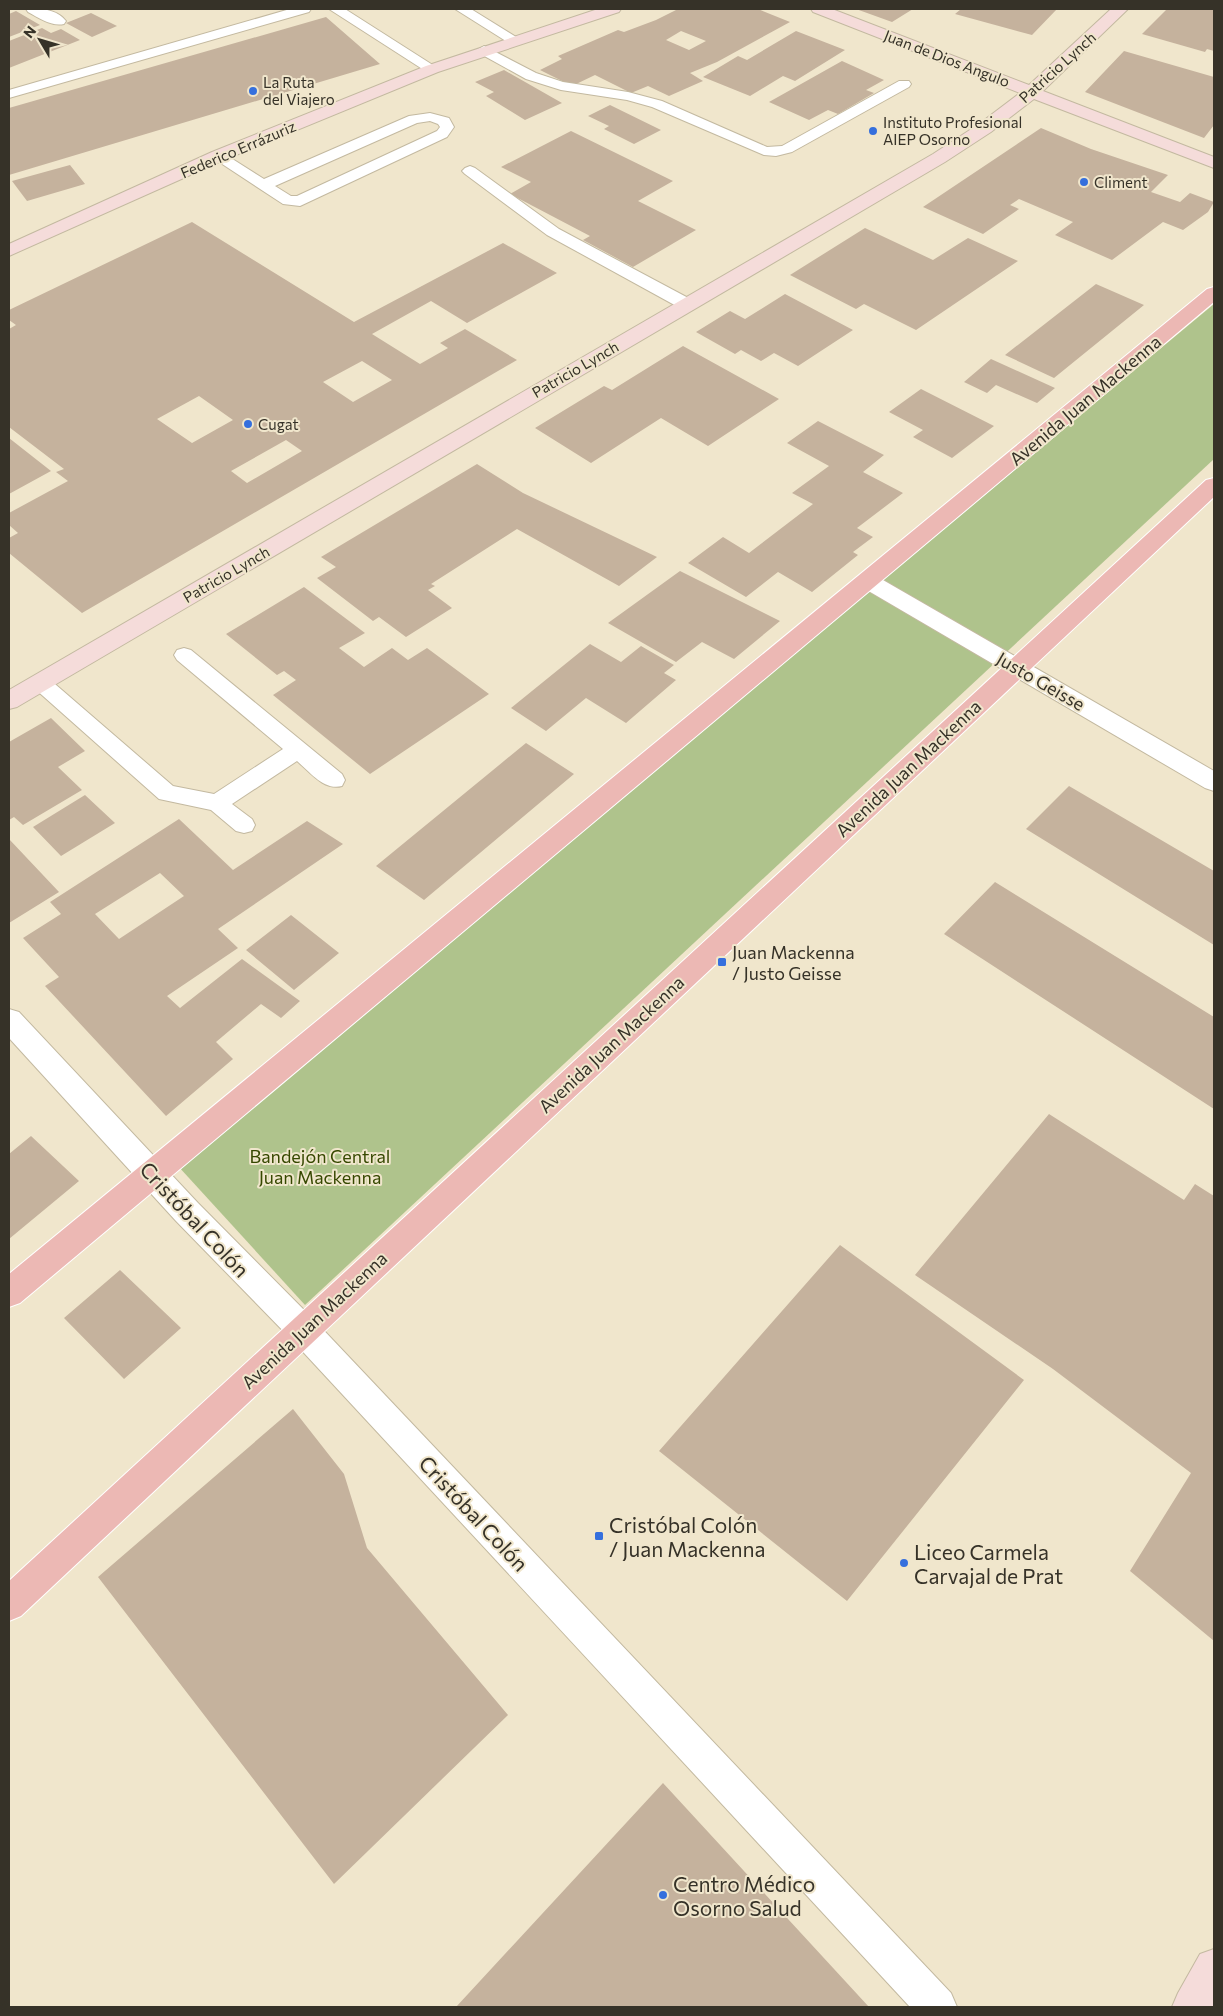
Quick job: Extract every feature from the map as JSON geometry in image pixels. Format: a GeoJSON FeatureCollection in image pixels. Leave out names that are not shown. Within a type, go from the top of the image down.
{"type":"FeatureCollection","features":[{"type":"Feature","properties":{"kind":"main road","name":"Avenida Juan Mackenna"},"geometry":{"type":"LineString","coordinates":[[9,1293],[151,1173],[1214,293]]}},
{"type":"Feature","properties":{"kind":"main road","name":"Avenida Juan Mackenna"},"geometry":{"type":"LineString","coordinates":[[9,1604],[1214,485]]}},
{"type":"Feature","properties":{"kind":"street"},"geometry":{"type":"LineString","coordinates":[[34,9],[58,21]]}},
{"type":"Feature","properties":{"kind":"street","name":"Federico Errázuriz"},"geometry":{"type":"LineString","coordinates":[[11,248],[218,156],[432,68],[614,9]]}},
{"type":"Feature","properties":{"kind":"street","name":"Juan de Dios Angulo"},"geometry":{"type":"LineString","coordinates":[[819,9],[1214,163]]}},
{"type":"Feature","properties":{"kind":"street","name":"Patricio Lynch"},"geometry":{"type":"LineString","coordinates":[[9,701],[939,158],[985,128],[1033,92],[1120,9]]}},
{"type":"Feature","properties":{"kind":"street","name":"Justo Geisse"},"geometry":{"type":"LineString","coordinates":[[868,580],[1214,782]]}},
{"type":"Feature","properties":{"kind":"street","name":"Cristóbal Colón"},"geometry":{"type":"LineString","coordinates":[[9,1020],[151,1173],[303,1330],[936,2007]]}},
{"type":"Feature","properties":{"kind":"street"},"geometry":{"type":"LineString","coordinates":[[1192,2007],[1214,1968]]}},
{"type":"Feature","properties":{"kind":"lane"},"geometry":{"type":"LineString","coordinates":[[9,94],[304,9]]}},
{"type":"Feature","properties":{"kind":"lane"},"geometry":{"type":"LineString","coordinates":[[336,9],[432,68]]}},
{"type":"Feature","properties":{"kind":"lane"},"geometry":{"type":"LineString","coordinates":[[462,9],[514,40]]}},
{"type":"Feature","properties":{"kind":"lane"},"geometry":{"type":"LineString","coordinates":[[484,50],[531,76],[561,86],[628,96],[657,104],[764,150],[776,152],[787,149],[904,84]]}},
{"type":"Feature","properties":{"kind":"lane"},"geometry":{"type":"LineString","coordinates":[[218,156],[263,185],[288,201],[300,201],[442,134],[447,127],[444,121],[430,117],[414,119],[263,185]]}},
{"type":"Feature","properties":{"kind":"lane"},"geometry":{"type":"LineString","coordinates":[[470,171],[553,232],[686,304]]}},
{"type":"Feature","properties":{"kind":"lane"},"geometry":{"type":"LineString","coordinates":[[184,655],[334,780]]}},
{"type":"Feature","properties":{"kind":"lane"},"geometry":{"type":"LineString","coordinates":[[41,683],[167,793],[217,803],[244,825]]}},
{"type":"Feature","properties":{"kind":"lane"},"geometry":{"type":"LineString","coordinates":[[217,803],[298,750]]}},
{"type":"Feature","properties":{"kind":"green space","name":"Bandejón Central Juan Mackenna"},"geometry":{"type":"Polygon","coordinates":[[[1214,304],[1214,459],[305,1305],[178,1166],[1214,304]]]}},
{"type":"Feature","properties":{"kind":"building"},"geometry":{"type":"Polygon","coordinates":[[[678,9],[758,9],[790,22],[717,62],[690,73],[703,81],[669,96],[648,86],[631,93],[595,75],[572,86],[540,70],[562,59],[558,56],[618,30],[624,32],[678,9]],[[681,31],[666,40],[689,50],[706,41],[681,31]]]}},
{"type":"Feature","properties":{"kind":"building"},"geometry":{"type":"Polygon","coordinates":[[[856,9],[913,9],[892,22],[856,9]]]}},
{"type":"Feature","properties":{"kind":"building"},"geometry":{"type":"Polygon","coordinates":[[[961,9],[1057,9],[1032,35],[955,14],[961,9]]]}},
{"type":"Feature","properties":{"kind":"building"},"geometry":{"type":"Polygon","coordinates":[[[1167,9],[1214,9],[1214,51],[1207,49],[1205,52],[1142,34],[1167,9]]]}},
{"type":"Feature","properties":{"kind":"building"},"geometry":{"type":"Polygon","coordinates":[[[16,11],[40,25],[9,37],[9,14],[16,11]]]}},
{"type":"Feature","properties":{"kind":"building"},"geometry":{"type":"Polygon","coordinates":[[[91,13],[117,26],[92,37],[66,23],[91,13]]]}},
{"type":"Feature","properties":{"kind":"building"},"geometry":{"type":"Polygon","coordinates":[[[326,17],[380,64],[9,175],[9,108],[326,17]]]}},
{"type":"Feature","properties":{"kind":"building"},"geometry":{"type":"Polygon","coordinates":[[[42,28],[51,33],[61,29],[80,40],[9,68],[9,41],[42,28]]]}},
{"type":"Feature","properties":{"kind":"building"},"geometry":{"type":"Polygon","coordinates":[[[796,31],[845,50],[795,81],[783,76],[750,96],[703,77],[738,56],[747,60],[796,31]]]}},
{"type":"Feature","properties":{"kind":"building"},"geometry":{"type":"Polygon","coordinates":[[[1124,51],[1214,77],[1214,125],[1204,138],[1085,92],[1124,51]]]}},
{"type":"Feature","properties":{"kind":"building"},"geometry":{"type":"Polygon","coordinates":[[[842,61],[884,80],[866,90],[874,93],[838,114],[828,110],[809,120],[769,102],[842,61]]]}},
{"type":"Feature","properties":{"kind":"building"},"geometry":{"type":"Polygon","coordinates":[[[504,70],[562,103],[525,120],[486,96],[494,92],[475,82],[504,70]]]}},
{"type":"Feature","properties":{"kind":"building"},"geometry":{"type":"Polygon","coordinates":[[[610,105],[661,130],[634,144],[604,129],[609,126],[588,116],[610,105]]]}},
{"type":"Feature","properties":{"kind":"building"},"geometry":{"type":"Polygon","coordinates":[[[1041,128],[1091,149],[1168,175],[1151,192],[1180,202],[1190,193],[1214,202],[1208,212],[1183,230],[1163,222],[1112,260],[1055,235],[1073,222],[1019,199],[1010,205],[1019,209],[983,234],[923,207],[1041,128]]]}},
{"type":"Feature","properties":{"kind":"building"},"geometry":{"type":"Polygon","coordinates":[[[571,131],[673,181],[638,201],[696,230],[633,267],[583,240],[590,236],[510,194],[531,182],[501,167],[571,131]]]}},
{"type":"Feature","properties":{"kind":"building"},"geometry":{"type":"Polygon","coordinates":[[[70,165],[85,184],[27,201],[12,181],[70,165]]]}},
{"type":"Feature","properties":{"kind":"building"},"geometry":{"type":"Polygon","coordinates":[[[192,222],[354,322],[503,243],[557,273],[467,323],[431,301],[372,334],[420,364],[448,348],[440,343],[465,329],[517,360],[82,613],[9,553],[9,538],[18,533],[9,525],[9,513],[68,481],[56,472],[64,469],[9,427],[9,329],[16,325],[9,320],[9,310],[192,222]],[[362,361],[323,382],[353,402],[392,380],[362,361]],[[199,396],[157,419],[192,443],[233,420],[199,396]],[[286,440],[231,471],[247,483],[302,451],[286,440]]]}},
{"type":"Feature","properties":{"kind":"building"},"geometry":{"type":"Polygon","coordinates":[[[865,228],[933,260],[968,238],[1018,261],[916,330],[864,304],[856,309],[790,275],[865,228]]]}},
{"type":"Feature","properties":{"kind":"building"},"geometry":{"type":"Polygon","coordinates":[[[1096,284],[1144,305],[1054,378],[1005,355],[1096,284]]]}},
{"type":"Feature","properties":{"kind":"building"},"geometry":{"type":"Polygon","coordinates":[[[785,294],[853,330],[798,366],[774,353],[761,361],[741,350],[735,354],[696,332],[730,311],[745,319],[785,294]]]}},
{"type":"Feature","properties":{"kind":"building"},"geometry":{"type":"Polygon","coordinates":[[[683,346],[779,399],[708,446],[661,418],[591,463],[535,428],[604,386],[612,390],[683,346]]]}},
{"type":"Feature","properties":{"kind":"building"},"geometry":{"type":"Polygon","coordinates":[[[991,359],[1055,388],[1037,403],[996,385],[987,393],[964,382],[991,359]]]}},
{"type":"Feature","properties":{"kind":"building"},"geometry":{"type":"Polygon","coordinates":[[[921,389],[994,426],[952,458],[913,437],[923,430],[889,412],[921,389]]]}},
{"type":"Feature","properties":{"kind":"building"},"geometry":{"type":"Polygon","coordinates":[[[818,421],[884,455],[863,472],[903,493],[857,528],[873,537],[853,552],[858,555],[812,592],[778,572],[746,597],[688,563],[723,537],[749,553],[813,504],[792,493],[829,466],[787,443],[818,421]]]}},
{"type":"Feature","properties":{"kind":"building"},"geometry":{"type":"Polygon","coordinates":[[[9,438],[51,471],[9,494],[9,438]]]}},
{"type":"Feature","properties":{"kind":"building"},"geometry":{"type":"Polygon","coordinates":[[[477,464],[523,493],[657,557],[619,586],[517,529],[431,584],[435,586],[428,590],[452,608],[406,637],[379,617],[373,621],[317,578],[336,567],[321,557],[477,464]]]}},
{"type":"Feature","properties":{"kind":"building"},"geometry":{"type":"Polygon","coordinates":[[[680,571],[780,621],[734,659],[702,642],[676,662],[608,623],[680,571]]]}},
{"type":"Feature","properties":{"kind":"building"},"geometry":{"type":"Polygon","coordinates":[[[304,587],[365,633],[339,648],[364,667],[392,648],[408,660],[427,648],[489,694],[370,774],[273,695],[296,680],[284,671],[277,675],[226,634],[304,587]]]}},
{"type":"Feature","properties":{"kind":"building"},"geometry":{"type":"Polygon","coordinates":[[[590,644],[621,662],[641,646],[674,665],[664,673],[676,680],[626,723],[586,698],[546,731],[511,708],[590,644]]]}},
{"type":"Feature","properties":{"kind":"building"},"geometry":{"type":"Polygon","coordinates":[[[51,718],[85,751],[58,767],[82,790],[23,825],[14,817],[9,820],[9,742],[51,718]]]}},
{"type":"Feature","properties":{"kind":"building"},"geometry":{"type":"Polygon","coordinates":[[[526,743],[574,774],[424,900],[376,866],[526,743]]]}},
{"type":"Feature","properties":{"kind":"building"},"geometry":{"type":"Polygon","coordinates":[[[1069,786],[1214,871],[1214,945],[1026,829],[1069,786]]]}},
{"type":"Feature","properties":{"kind":"building"},"geometry":{"type":"Polygon","coordinates":[[[85,795],[115,823],[61,856],[33,827],[85,795]]]}},
{"type":"Feature","properties":{"kind":"building"},"geometry":{"type":"Polygon","coordinates":[[[179,819],[233,870],[307,821],[343,844],[218,929],[238,948],[167,996],[180,1008],[242,959],[300,1001],[281,1018],[261,1004],[216,1042],[233,1059],[166,1116],[45,986],[59,977],[23,938],[61,914],[50,902],[179,819]],[[160,873],[95,914],[119,939],[184,896],[160,873]]]}},
{"type":"Feature","properties":{"kind":"building"},"geometry":{"type":"Polygon","coordinates":[[[9,839],[59,892],[9,923],[9,839]]]}},
{"type":"Feature","properties":{"kind":"building"},"geometry":{"type":"Polygon","coordinates":[[[995,882],[1214,1017],[1214,1109],[944,934],[995,882]]]}},
{"type":"Feature","properties":{"kind":"building"},"geometry":{"type":"Polygon","coordinates":[[[291,915],[339,953],[294,990],[246,950],[291,915]]]}},
{"type":"Feature","properties":{"kind":"building"},"geometry":{"type":"Polygon","coordinates":[[[1049,1114],[1184,1200],[1195,1184],[1214,1196],[1214,1641],[1130,1571],[1191,1473],[1053,1369],[915,1275],[1049,1114]]]}},
{"type":"Feature","properties":{"kind":"building"},"geometry":{"type":"Polygon","coordinates":[[[31,1136],[79,1181],[9,1239],[9,1154],[31,1136]]]}},
{"type":"Feature","properties":{"kind":"building"},"geometry":{"type":"Polygon","coordinates":[[[840,1245],[1024,1380],[847,1601],[659,1451],[840,1245]]]}},
{"type":"Feature","properties":{"kind":"building"},"geometry":{"type":"Polygon","coordinates":[[[120,1270],[181,1328],[124,1379],[64,1318],[120,1270]]]}},
{"type":"Feature","properties":{"kind":"building"},"geometry":{"type":"Polygon","coordinates":[[[293,1409],[344,1474],[367,1548],[508,1715],[334,1884],[98,1577],[293,1409]]]}},
{"type":"Feature","properties":{"kind":"building","name":"Centro Médico Osorno Salud"},"geometry":{"type":"Polygon","coordinates":[[[663,1783],[869,2007],[456,2007],[663,1783]]]}},
{"type":"Feature","properties":{"kind":"place","name":"La Ruta del Viajero"},"geometry":{"type":"Point","coordinates":[253,91]}},
{"type":"Feature","properties":{"kind":"place","name":"Instituto Profesional AIEP Osorno"},"geometry":{"type":"Point","coordinates":[873,131]}},
{"type":"Feature","properties":{"kind":"place","name":"Climent"},"geometry":{"type":"Point","coordinates":[1084,182]}},
{"type":"Feature","properties":{"kind":"place","name":"Cugat"},"geometry":{"type":"Point","coordinates":[248,424]}},
{"type":"Feature","properties":{"kind":"place","name":"Juan Mackenna / Justo Geisse"},"geometry":{"type":"Point","coordinates":[722,962]}},
{"type":"Feature","properties":{"kind":"place","name":"Cristóbal Colón / Juan Mackenna"},"geometry":{"type":"Point","coordinates":[599,1536]}},
{"type":"Feature","properties":{"kind":"place","name":"Liceo Carmela Carvajal de Prat"},"geometry":{"type":"Point","coordinates":[904,1563]}},
{"type":"Feature","properties":{"kind":"place","name":"Centro Médico Osorno Salud"},"geometry":{"type":"Point","coordinates":[663,1895]}}]}
